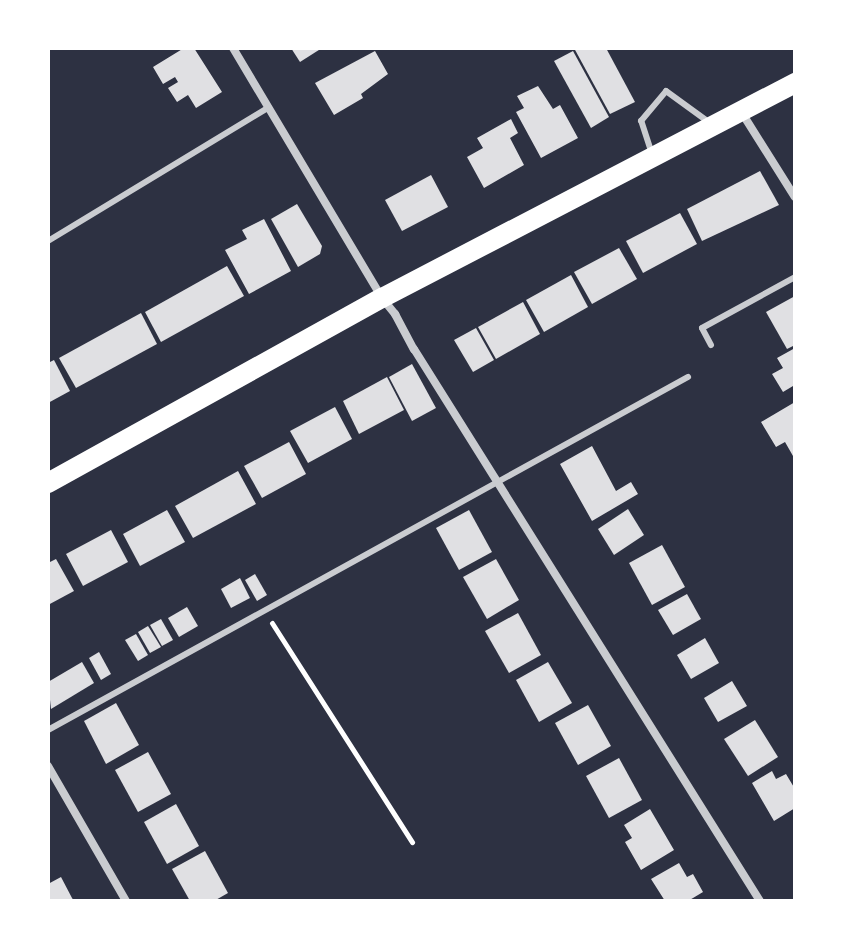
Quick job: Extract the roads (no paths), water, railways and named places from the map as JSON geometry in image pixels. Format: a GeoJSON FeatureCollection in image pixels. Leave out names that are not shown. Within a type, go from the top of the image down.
{"type":"FeatureCollection","features":[{"type":"Feature","properties":{"kind":"main road"},"geometry":{"type":"LineString","coordinates":[[48,483],[382,298],[795,83]]}},
{"type":"Feature","properties":{"kind":"street"},"geometry":{"type":"LineString","coordinates":[[233,48],[382,298],[395,314],[760,901]]}},
{"type":"Feature","properties":{"kind":"street"},"geometry":{"type":"LineString","coordinates":[[742,113],[795,197]]}},
{"type":"Feature","properties":{"kind":"street"},"geometry":{"type":"LineString","coordinates":[[48,766],[126,901]]}},
{"type":"Feature","properties":{"kind":"lane"},"geometry":{"type":"LineString","coordinates":[[653,157],[641,121],[643,114],[666,91],[713,125]]}},
{"type":"Feature","properties":{"kind":"lane"},"geometry":{"type":"LineString","coordinates":[[48,241],[269,107]]}},
{"type":"Feature","properties":{"kind":"lane"},"geometry":{"type":"LineString","coordinates":[[711,345],[702,328],[795,277]]}},
{"type":"Feature","properties":{"kind":"lane"},"geometry":{"type":"LineString","coordinates":[[48,730],[688,377]]}}]}
